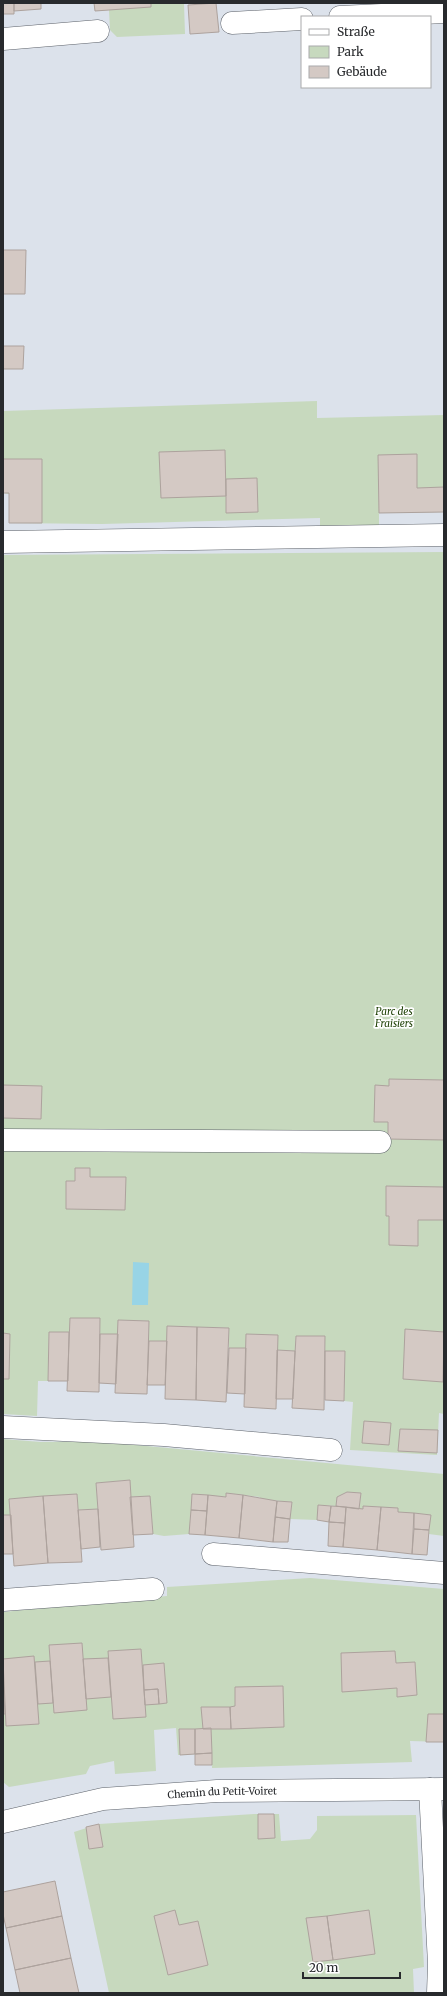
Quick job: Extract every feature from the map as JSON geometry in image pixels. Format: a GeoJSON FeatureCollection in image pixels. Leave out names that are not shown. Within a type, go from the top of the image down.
{"type":"FeatureCollection","features":[{"type":"Feature","properties":{"kind":"street"},"geometry":{"type":"LineString","coordinates":[[361,16],[444,12]]}},
{"type":"Feature","properties":{"kind":"street"},"geometry":{"type":"LineString","coordinates":[[232,23],[301,19]]}},
{"type":"Feature","properties":{"kind":"street"},"geometry":{"type":"LineString","coordinates":[[3,39],[98,31]]}},
{"type":"Feature","properties":{"kind":"street"},"geometry":{"type":"LineString","coordinates":[[3,542],[444,535]]}},
{"type":"Feature","properties":{"kind":"street"},"geometry":{"type":"LineString","coordinates":[[3,1140],[380,1142]]}},
{"type":"Feature","properties":{"kind":"street"},"geometry":{"type":"LineString","coordinates":[[3,1427],[164,1435],[331,1450]]}},
{"type":"Feature","properties":{"kind":"street"},"geometry":{"type":"LineString","coordinates":[[214,1554],[444,1573]]}},
{"type":"Feature","properties":{"kind":"street"},"geometry":{"type":"LineString","coordinates":[[3,1600],[153,1589]]}},
{"type":"Feature","properties":{"kind":"street"},"geometry":{"type":"LineString","coordinates":[[437,1789],[438,1993]]}},
{"type":"Feature","properties":{"kind":"street","name":"Chemin du Petit-Voiret"},"geometry":{"type":"LineString","coordinates":[[3,1822],[103,1799],[217,1791],[437,1789]]}},
{"type":"Feature","properties":{"kind":"green space"},"geometry":{"type":"Polygon","coordinates":[[[94,3],[217,3],[184,4],[185,34],[117,37],[110,30],[109,10],[95,11],[94,3]]]}},
{"type":"Feature","properties":{"kind":"green space"},"geometry":{"type":"Polygon","coordinates":[[[317,401],[317,418],[444,415],[444,512],[379,513],[379,529],[320,528],[320,518],[102,524],[9,523],[9,494],[3,493],[3,411],[317,401]]]}},
{"type":"Feature","properties":{"kind":"green space","name":"Parc des Fraisiers"},"geometry":{"type":"Polygon","coordinates":[[[444,552],[444,1414],[439,1413],[437,1455],[350,1450],[353,1402],[344,1401],[345,1351],[325,1351],[325,1336],[296,1336],[295,1351],[277,1350],[278,1335],[247,1334],[246,1348],[229,1348],[229,1328],[167,1326],[167,1341],[149,1341],[149,1321],[119,1320],[118,1334],[100,1334],[100,1318],[71,1318],[69,1332],[49,1332],[48,1381],[38,1381],[37,1416],[3,1414],[3,555],[444,552]]]}},
{"type":"Feature","properties":{"kind":"green space"},"geometry":{"type":"Polygon","coordinates":[[[3,1439],[41,1442],[93,1441],[444,1474],[444,1536],[429,1534],[430,1515],[398,1512],[381,1507],[363,1506],[363,1509],[359,1509],[361,1493],[347,1492],[337,1497],[336,1506],[319,1505],[317,1520],[290,1519],[292,1502],[260,1499],[260,1497],[226,1493],[226,1497],[193,1494],[189,1534],[164,1536],[153,1534],[150,1496],[130,1497],[129,1480],[96,1483],[98,1509],[78,1510],[77,1494],[10,1499],[11,1515],[3,1515],[3,1439]]]}},
{"type":"Feature","properties":{"kind":"green space"},"geometry":{"type":"Polygon","coordinates":[[[310,1578],[444,1589],[444,1742],[410,1741],[412,1762],[212,1768],[212,1765],[195,1765],[195,1754],[178,1755],[176,1728],[154,1730],[156,1771],[115,1774],[114,1761],[90,1766],[86,1774],[9,1787],[3,1782],[3,1612],[167,1596],[167,1587],[310,1578]]]}},
{"type":"Feature","properties":{"kind":"green space"},"geometry":{"type":"Polygon","coordinates":[[[254,1814],[279,1814],[281,1841],[310,1839],[317,1830],[317,1816],[416,1815],[424,1967],[413,1969],[414,1993],[109,1993],[74,1832],[99,1824],[254,1814]]]}},
{"type":"Feature","properties":{"kind":"water"},"geometry":{"type":"Polygon","coordinates":[[[133,1262],[149,1263],[148,1305],[132,1305],[133,1262]]]}},
{"type":"Feature","properties":{"kind":"building"},"geometry":{"type":"Polygon","coordinates":[[[3,3],[14,3],[14,14],[3,14],[3,3]]]}},
{"type":"Feature","properties":{"kind":"building"},"geometry":{"type":"Polygon","coordinates":[[[14,3],[41,3],[41,9],[14,11],[14,3]]]}},
{"type":"Feature","properties":{"kind":"building"},"geometry":{"type":"Polygon","coordinates":[[[94,3],[151,3],[151,7],[95,11],[94,3]]]}},
{"type":"Feature","properties":{"kind":"building"},"geometry":{"type":"Polygon","coordinates":[[[216,3],[219,32],[190,34],[188,5],[216,3]]]}},
{"type":"Feature","properties":{"kind":"building"},"geometry":{"type":"Polygon","coordinates":[[[3,250],[26,250],[25,294],[3,294],[3,250]]]}},
{"type":"Feature","properties":{"kind":"building"},"geometry":{"type":"Polygon","coordinates":[[[3,346],[24,346],[23,369],[3,369],[3,346]]]}},
{"type":"Feature","properties":{"kind":"building"},"geometry":{"type":"Polygon","coordinates":[[[225,450],[226,496],[161,498],[159,452],[225,450]]]}},
{"type":"Feature","properties":{"kind":"building"},"geometry":{"type":"Polygon","coordinates":[[[417,454],[417,488],[444,487],[444,512],[379,513],[378,455],[417,454]]]}},
{"type":"Feature","properties":{"kind":"building"},"geometry":{"type":"Polygon","coordinates":[[[3,459],[42,459],[42,523],[9,523],[9,493],[3,493],[3,459]]]}},
{"type":"Feature","properties":{"kind":"building"},"geometry":{"type":"Polygon","coordinates":[[[257,478],[258,512],[226,513],[226,479],[257,478]]]}},
{"type":"Feature","properties":{"kind":"building"},"geometry":{"type":"Polygon","coordinates":[[[389,1079],[444,1080],[444,1140],[388,1139],[388,1122],[374,1122],[375,1085],[389,1086],[389,1079]]]}},
{"type":"Feature","properties":{"kind":"building"},"geometry":{"type":"Polygon","coordinates":[[[3,1085],[42,1086],[41,1119],[3,1118],[3,1085]]]}},
{"type":"Feature","properties":{"kind":"building"},"geometry":{"type":"Polygon","coordinates":[[[75,1168],[90,1168],[90,1177],[126,1177],[125,1210],[66,1209],[66,1181],[75,1181],[75,1168]]]}},
{"type":"Feature","properties":{"kind":"building"},"geometry":{"type":"Polygon","coordinates":[[[386,1186],[444,1187],[444,1220],[418,1220],[418,1246],[389,1245],[389,1216],[386,1216],[386,1186]]]}},
{"type":"Feature","properties":{"kind":"building"},"geometry":{"type":"Polygon","coordinates":[[[70,1318],[100,1318],[99,1392],[67,1391],[70,1318]]]}},
{"type":"Feature","properties":{"kind":"building"},"geometry":{"type":"Polygon","coordinates":[[[118,1320],[149,1321],[147,1394],[115,1393],[118,1320]]]}},
{"type":"Feature","properties":{"kind":"building"},"geometry":{"type":"Polygon","coordinates":[[[167,1326],[197,1327],[196,1400],[165,1399],[167,1326]]]}},
{"type":"Feature","properties":{"kind":"building"},"geometry":{"type":"Polygon","coordinates":[[[197,1327],[229,1328],[226,1402],[196,1400],[197,1327]]]}},
{"type":"Feature","properties":{"kind":"building"},"geometry":{"type":"Polygon","coordinates":[[[405,1329],[444,1332],[443,1382],[403,1379],[405,1329]]]}},
{"type":"Feature","properties":{"kind":"building"},"geometry":{"type":"Polygon","coordinates":[[[49,1332],[69,1332],[68,1381],[48,1381],[49,1332]]]}},
{"type":"Feature","properties":{"kind":"building"},"geometry":{"type":"Polygon","coordinates":[[[3,1333],[10,1334],[9,1379],[3,1379],[3,1333]]]}},
{"type":"Feature","properties":{"kind":"building"},"geometry":{"type":"Polygon","coordinates":[[[100,1334],[118,1334],[116,1384],[99,1383],[100,1334]]]}},
{"type":"Feature","properties":{"kind":"building"},"geometry":{"type":"Polygon","coordinates":[[[246,1334],[278,1335],[276,1409],[244,1407],[246,1334]]]}},
{"type":"Feature","properties":{"kind":"building"},"geometry":{"type":"Polygon","coordinates":[[[296,1336],[325,1336],[324,1410],[292,1408],[296,1336]]]}},
{"type":"Feature","properties":{"kind":"building"},"geometry":{"type":"Polygon","coordinates":[[[149,1341],[167,1341],[165,1385],[147,1385],[149,1341]]]}},
{"type":"Feature","properties":{"kind":"building"},"geometry":{"type":"Polygon","coordinates":[[[229,1348],[246,1348],[245,1394],[227,1393],[229,1348]]]}},
{"type":"Feature","properties":{"kind":"building"},"geometry":{"type":"Polygon","coordinates":[[[277,1350],[295,1351],[293,1399],[276,1399],[277,1350]]]}},
{"type":"Feature","properties":{"kind":"building"},"geometry":{"type":"Polygon","coordinates":[[[325,1351],[345,1351],[344,1401],[325,1400],[325,1351]]]}},
{"type":"Feature","properties":{"kind":"building"},"geometry":{"type":"Polygon","coordinates":[[[364,1421],[391,1423],[389,1445],[362,1443],[364,1421]]]}},
{"type":"Feature","properties":{"kind":"building"},"geometry":{"type":"Polygon","coordinates":[[[400,1429],[438,1430],[437,1453],[398,1451],[400,1429]]]}},
{"type":"Feature","properties":{"kind":"building"},"geometry":{"type":"Polygon","coordinates":[[[130,1480],[134,1547],[101,1550],[96,1483],[130,1480]]]}},
{"type":"Feature","properties":{"kind":"building"},"geometry":{"type":"Polygon","coordinates":[[[347,1492],[361,1493],[359,1509],[336,1506],[337,1497],[347,1492]]]}},
{"type":"Feature","properties":{"kind":"building"},"geometry":{"type":"Polygon","coordinates":[[[226,1493],[243,1495],[239,1538],[205,1535],[208,1495],[226,1497],[226,1493]]]}},
{"type":"Feature","properties":{"kind":"building"},"geometry":{"type":"Polygon","coordinates":[[[77,1494],[82,1562],[48,1563],[43,1496],[77,1494]]]}},
{"type":"Feature","properties":{"kind":"building"},"geometry":{"type":"Polygon","coordinates":[[[192,1494],[208,1495],[207,1511],[191,1510],[192,1494]]]}},
{"type":"Feature","properties":{"kind":"building"},"geometry":{"type":"Polygon","coordinates":[[[243,1495],[277,1501],[273,1542],[239,1538],[243,1495]]]}},
{"type":"Feature","properties":{"kind":"building"},"geometry":{"type":"Polygon","coordinates":[[[43,1496],[48,1563],[14,1566],[9,1499],[43,1496]]]}},
{"type":"Feature","properties":{"kind":"building"},"geometry":{"type":"Polygon","coordinates":[[[150,1496],[153,1534],[133,1535],[130,1497],[150,1496]]]}},
{"type":"Feature","properties":{"kind":"building"},"geometry":{"type":"Polygon","coordinates":[[[277,1501],[292,1502],[290,1519],[275,1517],[277,1501]]]}},
{"type":"Feature","properties":{"kind":"building"},"geometry":{"type":"Polygon","coordinates":[[[318,1505],[331,1506],[329,1522],[317,1520],[318,1505]]]}},
{"type":"Feature","properties":{"kind":"building"},"geometry":{"type":"Polygon","coordinates":[[[331,1506],[346,1507],[345,1523],[329,1522],[331,1506]]]}},
{"type":"Feature","properties":{"kind":"building"},"geometry":{"type":"Polygon","coordinates":[[[363,1506],[381,1507],[377,1550],[343,1547],[346,1507],[363,1509],[363,1506]]]}},
{"type":"Feature","properties":{"kind":"building"},"geometry":{"type":"Polygon","coordinates":[[[381,1507],[398,1508],[398,1512],[414,1513],[412,1554],[377,1550],[381,1507]]]}},
{"type":"Feature","properties":{"kind":"building"},"geometry":{"type":"Polygon","coordinates":[[[98,1509],[100,1547],[81,1549],[78,1510],[98,1509]]]}},
{"type":"Feature","properties":{"kind":"building"},"geometry":{"type":"Polygon","coordinates":[[[191,1510],[207,1511],[205,1535],[189,1534],[191,1510]]]}},
{"type":"Feature","properties":{"kind":"building"},"geometry":{"type":"Polygon","coordinates":[[[414,1513],[431,1515],[429,1530],[414,1529],[414,1513]]]}},
{"type":"Feature","properties":{"kind":"building"},"geometry":{"type":"Polygon","coordinates":[[[3,1515],[11,1515],[13,1554],[3,1554],[3,1515]]]}},
{"type":"Feature","properties":{"kind":"building"},"geometry":{"type":"Polygon","coordinates":[[[275,1517],[290,1519],[288,1542],[273,1542],[275,1517]]]}},
{"type":"Feature","properties":{"kind":"building"},"geometry":{"type":"Polygon","coordinates":[[[329,1522],[345,1523],[343,1547],[328,1546],[329,1522]]]}},
{"type":"Feature","properties":{"kind":"building"},"geometry":{"type":"Polygon","coordinates":[[[414,1529],[429,1530],[427,1555],[412,1554],[414,1529]]]}},
{"type":"Feature","properties":{"kind":"building"},"geometry":{"type":"Polygon","coordinates":[[[82,1643],[87,1710],[54,1713],[49,1645],[82,1643]]]}},
{"type":"Feature","properties":{"kind":"building"},"geometry":{"type":"Polygon","coordinates":[[[141,1649],[146,1717],[113,1719],[108,1651],[141,1649]]]}},
{"type":"Feature","properties":{"kind":"building"},"geometry":{"type":"Polygon","coordinates":[[[395,1651],[396,1663],[415,1662],[417,1695],[397,1697],[397,1688],[342,1692],[341,1653],[395,1651]]]}},
{"type":"Feature","properties":{"kind":"building"},"geometry":{"type":"Polygon","coordinates":[[[34,1656],[39,1724],[6,1726],[3,1659],[34,1656]]]}},
{"type":"Feature","properties":{"kind":"building"},"geometry":{"type":"Polygon","coordinates":[[[108,1658],[111,1697],[86,1699],[83,1659],[108,1658]]]}},
{"type":"Feature","properties":{"kind":"building"},"geometry":{"type":"Polygon","coordinates":[[[50,1661],[53,1703],[38,1704],[35,1662],[50,1661]]]}},
{"type":"Feature","properties":{"kind":"building"},"geometry":{"type":"Polygon","coordinates":[[[164,1663],[167,1703],[159,1704],[158,1689],[144,1690],[143,1665],[164,1663]]]}},
{"type":"Feature","properties":{"kind":"building"},"geometry":{"type":"Polygon","coordinates":[[[3,1678],[5,1714],[3,1714],[3,1678]]]}},
{"type":"Feature","properties":{"kind":"building"},"geometry":{"type":"Polygon","coordinates":[[[283,1686],[284,1727],[231,1729],[230,1707],[235,1706],[235,1687],[283,1686]]]}},
{"type":"Feature","properties":{"kind":"building"},"geometry":{"type":"Polygon","coordinates":[[[158,1689],[159,1704],[145,1705],[144,1690],[158,1689]]]}},
{"type":"Feature","properties":{"kind":"building"},"geometry":{"type":"Polygon","coordinates":[[[201,1707],[230,1707],[231,1729],[203,1729],[201,1707]]]}},
{"type":"Feature","properties":{"kind":"building"},"geometry":{"type":"Polygon","coordinates":[[[428,1714],[444,1714],[444,1742],[426,1742],[428,1714]]]}},
{"type":"Feature","properties":{"kind":"building"},"geometry":{"type":"Polygon","coordinates":[[[211,1728],[212,1753],[195,1754],[195,1729],[211,1728]]]}},
{"type":"Feature","properties":{"kind":"building"},"geometry":{"type":"Polygon","coordinates":[[[179,1729],[195,1729],[195,1754],[180,1755],[179,1729]]]}},
{"type":"Feature","properties":{"kind":"building"},"geometry":{"type":"Polygon","coordinates":[[[212,1753],[212,1765],[195,1765],[195,1754],[212,1753]]]}},
{"type":"Feature","properties":{"kind":"building"},"geometry":{"type":"Polygon","coordinates":[[[258,1814],[274,1814],[275,1838],[258,1839],[258,1814]]]}},
{"type":"Feature","properties":{"kind":"building"},"geometry":{"type":"Polygon","coordinates":[[[99,1824],[103,1847],[89,1849],[86,1827],[99,1824]]]}},
{"type":"Feature","properties":{"kind":"building"},"geometry":{"type":"Polygon","coordinates":[[[55,1881],[62,1916],[6,1928],[3,1914],[3,1892],[55,1881]]]}},
{"type":"Feature","properties":{"kind":"building"},"geometry":{"type":"Polygon","coordinates":[[[175,1910],[179,1925],[198,1921],[208,1965],[168,1975],[154,1916],[175,1910]]]}},
{"type":"Feature","properties":{"kind":"building"},"geometry":{"type":"Polygon","coordinates":[[[369,1910],[375,1954],[333,1960],[327,1916],[369,1910]]]}},
{"type":"Feature","properties":{"kind":"building"},"geometry":{"type":"Polygon","coordinates":[[[62,1916],[71,1958],[15,1970],[6,1928],[62,1916]]]}},
{"type":"Feature","properties":{"kind":"building"},"geometry":{"type":"Polygon","coordinates":[[[327,1916],[333,1960],[313,1962],[306,1918],[327,1916]]]}},
{"type":"Feature","properties":{"kind":"building"},"geometry":{"type":"Polygon","coordinates":[[[71,1958],[79,1993],[20,1993],[15,1970],[71,1958]]]}}]}
